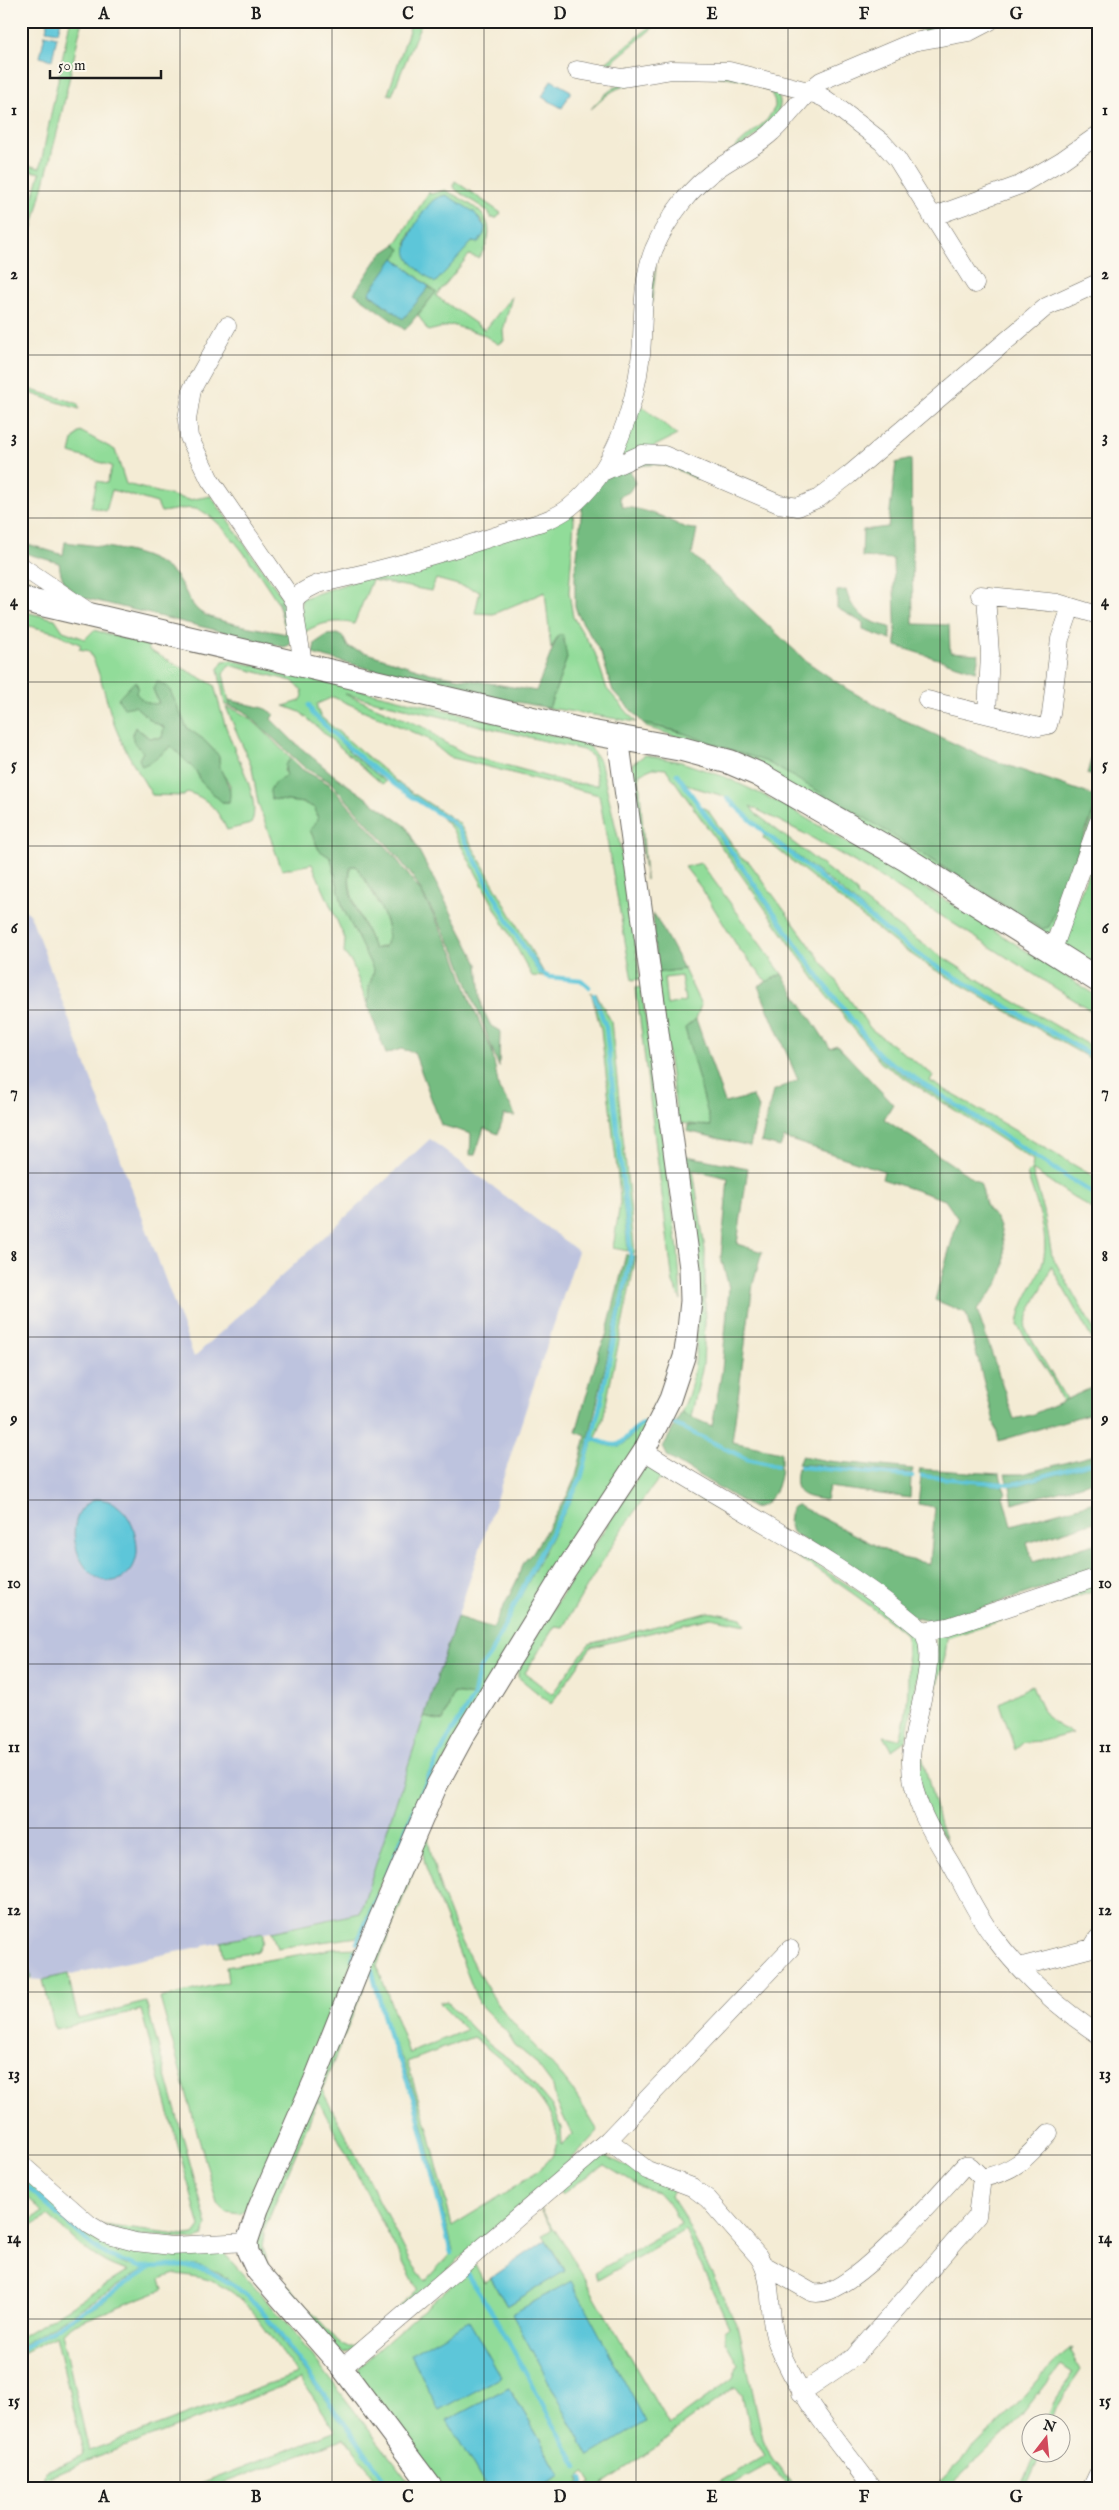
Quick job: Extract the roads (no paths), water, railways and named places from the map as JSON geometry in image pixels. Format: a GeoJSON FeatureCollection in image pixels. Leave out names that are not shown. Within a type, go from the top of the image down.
{"type":"FeatureCollection","features":[{"type":"Feature","properties":{"kind":"main road"},"geometry":{"type":"LineString","coordinates":[[21,598],[486,708],[682,749],[730,762],[758,774],[906,859],[1098,980]]}},
{"type":"Feature","properties":{"kind":"street"},"geometry":{"type":"LineString","coordinates":[[294,602],[305,591],[318,584],[438,555],[550,518],[570,507],[600,473],[610,458],[629,412],[641,354],[648,269],[664,230],[677,209],[705,178],[772,132],[808,91],[822,81],[913,42],[969,32],[990,21]]}},
{"type":"Feature","properties":{"kind":"street"},"geometry":{"type":"LineString","coordinates":[[577,70],[622,78],[671,70],[728,71],[808,91],[824,98],[882,142],[897,159],[975,284]]}},
{"type":"Feature","properties":{"kind":"street"},"geometry":{"type":"LineString","coordinates":[[932,217],[1020,184],[1061,161],[1098,135]]}},
{"type":"Feature","properties":{"kind":"street"},"geometry":{"type":"LineString","coordinates":[[600,473],[642,454],[664,455],[779,504],[790,507],[808,504],[849,475],[1046,307],[1098,283]]}},
{"type":"Feature","properties":{"kind":"street"},"geometry":{"type":"LineString","coordinates":[[227,326],[192,390],[187,420],[189,437],[210,480],[294,602],[303,664]]}},
{"type":"Feature","properties":{"kind":"street"},"geometry":{"type":"LineString","coordinates":[[21,566],[95,616]]}},
{"type":"Feature","properties":{"kind":"street"},"geometry":{"type":"LineString","coordinates":[[987,712],[990,654],[983,595],[1058,603],[1098,615]]}},
{"type":"Feature","properties":{"kind":"street"},"geometry":{"type":"LineString","coordinates":[[927,700],[987,712],[1039,727],[1048,725],[1052,714],[1060,639],[1072,607]]}},
{"type":"Feature","properties":{"kind":"street"},"geometry":{"type":"LineString","coordinates":[[433,2489],[342,2368],[257,2271],[248,2252],[247,2242],[258,2209],[307,2097],[432,1794],[463,1737],[565,1572],[644,1451],[670,1399],[684,1357],[690,1301],[690,1268],[618,737]]}},
{"type":"Feature","properties":{"kind":"street"},"geometry":{"type":"LineString","coordinates":[[1052,952],[1098,823]]}},
{"type":"Feature","properties":{"kind":"street"},"geometry":{"type":"LineString","coordinates":[[644,1451],[772,1528],[867,1590],[923,1631],[927,1638],[930,1652],[913,1733],[911,1759],[918,1800],[924,1818],[992,1936],[1019,1967],[1044,1991],[1098,2034]]}},
{"type":"Feature","properties":{"kind":"street"},"geometry":{"type":"LineString","coordinates":[[923,1631],[948,1626],[1098,1578]]}},
{"type":"Feature","properties":{"kind":"street"},"geometry":{"type":"LineString","coordinates":[[1019,1967],[1092,1948],[1098,1938]]}},
{"type":"Feature","properties":{"kind":"street"},"geometry":{"type":"LineString","coordinates":[[342,2368],[608,2140],[790,1949]]}},
{"type":"Feature","properties":{"kind":"street"},"geometry":{"type":"LineString","coordinates":[[982,2178],[998,2175],[1023,2162],[1050,2133]]}},
{"type":"Feature","properties":{"kind":"street"},"geometry":{"type":"LineString","coordinates":[[608,2140],[647,2170],[692,2187],[708,2199],[764,2265],[818,2295],[824,2294],[888,2247],[909,2227],[964,2166],[970,2166],[982,2178],[980,2209],[971,2224],[854,2357],[801,2393]]}},
{"type":"Feature","properties":{"kind":"street"},"geometry":{"type":"LineString","coordinates":[[21,2164],[90,2224],[105,2234],[135,2242],[172,2246],[247,2242]]}},
{"type":"Feature","properties":{"kind":"street"},"geometry":{"type":"LineString","coordinates":[[764,2265],[777,2344],[801,2393],[816,2416],[838,2441],[873,2489]]}},
{"type":"Feature","properties":{"kind":"street"},"geometry":{"type":"LineString","coordinates":[[1091,2489],[1098,2474]]}},
{"type":"Feature","properties":{"kind":"water"},"geometry":{"type":"Polygon","coordinates":[[[48,21],[61,21],[58,32],[46,30],[48,21]]]}},
{"type":"Feature","properties":{"kind":"water"},"geometry":{"type":"Polygon","coordinates":[[[45,34],[57,37],[52,60],[40,57],[45,34]]]}},
{"type":"Feature","properties":{"kind":"water"},"geometry":{"type":"Polygon","coordinates":[[[551,80],[571,91],[562,108],[542,97],[551,80]]]}},
{"type":"Feature","properties":{"kind":"water"},"geometry":{"type":"Polygon","coordinates":[[[446,195],[474,212],[485,227],[484,234],[478,243],[472,242],[435,283],[409,259],[407,255],[408,241],[425,209],[435,199],[446,195]]]}},
{"type":"Feature","properties":{"kind":"water"},"geometry":{"type":"Polygon","coordinates":[[[394,258],[429,287],[403,319],[369,293],[394,258]]]}},
{"type":"Feature","properties":{"kind":"water"},"geometry":{"type":"Polygon","coordinates":[[[96,1499],[106,1500],[122,1509],[132,1524],[137,1543],[136,1560],[131,1570],[122,1578],[108,1581],[96,1577],[85,1567],[78,1553],[74,1537],[76,1522],[83,1508],[96,1499]]]}},
{"type":"Feature","properties":{"kind":"water"},"geometry":{"type":"Polygon","coordinates":[[[546,2240],[565,2271],[507,2306],[491,2278],[546,2240]]]}},
{"type":"Feature","properties":{"kind":"water"},"geometry":{"type":"Polygon","coordinates":[[[571,2281],[646,2422],[589,2456],[512,2314],[571,2281]]]}},
{"type":"Feature","properties":{"kind":"water"},"geometry":{"type":"Polygon","coordinates":[[[469,2321],[501,2377],[439,2411],[411,2354],[469,2321]]]}},
{"type":"Feature","properties":{"kind":"water"},"geometry":{"type":"Polygon","coordinates":[[[509,2387],[561,2476],[537,2489],[487,2489],[447,2420],[509,2387]]]}},
{"type":"Feature","properties":{"kind":"waterway"},"geometry":{"type":"LineString","coordinates":[[309,705],[313,714],[362,759],[395,785],[451,821],[458,828],[514,932],[541,973],[549,977],[581,980],[589,987]]}},
{"type":"Feature","properties":{"kind":"waterway"},"geometry":{"type":"LineString","coordinates":[[677,774],[822,981],[882,1057],[1098,1197]]}},
{"type":"Feature","properties":{"kind":"waterway"},"geometry":{"type":"LineString","coordinates":[[727,798],[765,833],[897,939],[931,963],[1098,1059]]}},
{"type":"Feature","properties":{"kind":"waterway"},"geometry":{"type":"LineString","coordinates":[[386,1876],[429,1776],[447,1740],[474,1696],[479,1670],[490,1655],[537,1559],[581,1478],[599,1410],[631,1256],[606,1027],[594,995]]}},
{"type":"Feature","properties":{"kind":"waterway"},"geometry":{"type":"LineString","coordinates":[[670,1422],[747,1459],[777,1466]]}},
{"type":"Feature","properties":{"kind":"waterway"},"geometry":{"type":"LineString","coordinates":[[592,1438],[604,1443],[618,1445],[643,1423]]}},
{"type":"Feature","properties":{"kind":"waterway"},"geometry":{"type":"LineString","coordinates":[[1007,1484],[1018,1483],[1098,1461]]}},
{"type":"Feature","properties":{"kind":"waterway"},"geometry":{"type":"LineString","coordinates":[[801,1467],[912,1476]]}},
{"type":"Feature","properties":{"kind":"waterway"},"geometry":{"type":"LineString","coordinates":[[922,1476],[1003,1484]]}},
{"type":"Feature","properties":{"kind":"waterway"},"geometry":{"type":"LineString","coordinates":[[357,1943],[378,1895]]}},
{"type":"Feature","properties":{"kind":"waterway"},"geometry":{"type":"LineString","coordinates":[[352,1958],[354,1952]]}},
{"type":"Feature","properties":{"kind":"waterway"},"geometry":{"type":"LineString","coordinates":[[372,1970],[389,2037],[415,2103],[451,2253]]}},
{"type":"Feature","properties":{"kind":"waterway"},"geometry":{"type":"LineString","coordinates":[[21,2181],[94,2247],[109,2256],[140,2267],[183,2266],[207,2270],[235,2286],[256,2304],[279,2333],[392,2489]]}},
{"type":"Feature","properties":{"kind":"waterway"},"geometry":{"type":"LineString","coordinates":[[21,2349],[105,2298],[151,2267]]}},
{"type":"Feature","properties":{"kind":"waterway"},"geometry":{"type":"LineString","coordinates":[[467,2274],[495,2317],[577,2467]]}},
{"type":"Feature","properties":{"kind":"waterway"},"geometry":{"type":"LineString","coordinates":[[576,2489],[583,2483],[582,2478]]}}]}
